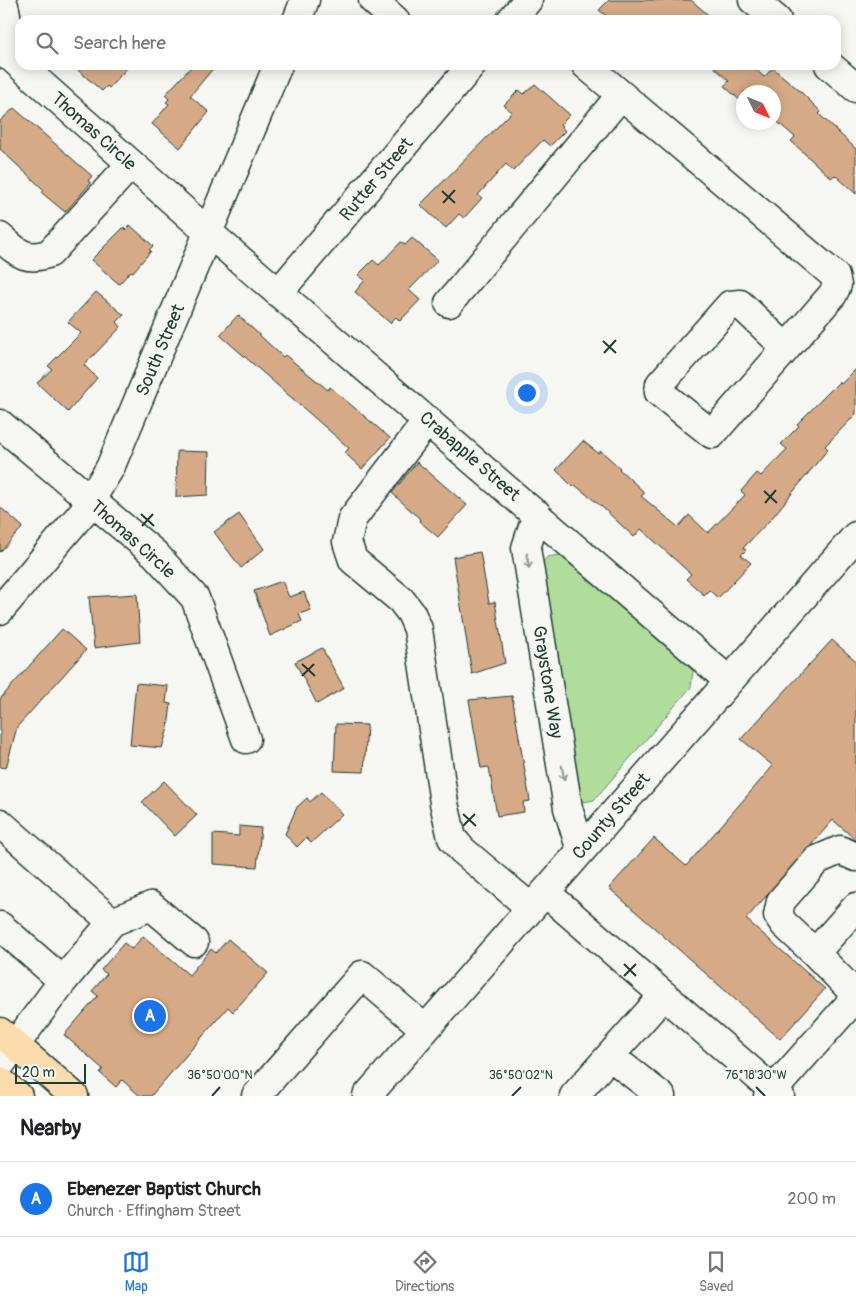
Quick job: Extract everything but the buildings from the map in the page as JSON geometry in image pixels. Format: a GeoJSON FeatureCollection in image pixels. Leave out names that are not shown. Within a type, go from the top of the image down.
{"type":"FeatureCollection","features":[{"type":"Feature","properties":{"kind":"main road"},"geometry":{"type":"LineString","coordinates":[[5,1048],[74,1096]]}},
{"type":"Feature","properties":{"kind":"main road"},"geometry":{"type":"LineString","coordinates":[[0,1081],[18,1096]]}},
{"type":"Feature","properties":{"kind":"street"},"geometry":{"type":"LineString","coordinates":[[2,0],[7,15],[8,34],[2,52]]}},
{"type":"Feature","properties":{"kind":"street"},"geometry":{"type":"LineString","coordinates":[[299,15],[305,0]]}},
{"type":"Feature","properties":{"kind":"street"},"geometry":{"type":"LineString","coordinates":[[373,0],[390,15]]}},
{"type":"Feature","properties":{"kind":"street"},"geometry":{"type":"LineString","coordinates":[[753,0],[770,15]]}},
{"type":"Feature","properties":{"kind":"street","name":"Thomas Circle"},"geometry":{"type":"LineString","coordinates":[[2,52],[15,63]]}},
{"type":"Feature","properties":{"kind":"street","name":"Thomas Circle"},"geometry":{"type":"LineString","coordinates":[[23,70],[209,233]]}},
{"type":"Feature","properties":{"kind":"street","name":"South Street"},"geometry":{"type":"LineString","coordinates":[[0,610],[91,500],[110,468],[276,70]]}},
{"type":"Feature","properties":{"kind":"street","name":"Rutter Street"},"geometry":{"type":"LineString","coordinates":[[279,292],[459,70]]}},
{"type":"Feature","properties":{"kind":"street"},"geometry":{"type":"LineString","coordinates":[[592,70],[835,276],[837,285],[833,294],[785,347],[712,434],[659,392],[660,384],[730,305],[735,303],[740,304],[785,347]]}},
{"type":"Feature","properties":{"kind":"street"},"geometry":{"type":"LineString","coordinates":[[450,303],[621,95]]}},
{"type":"Feature","properties":{"kind":"street"},"geometry":{"type":"LineString","coordinates":[[0,237],[23,256],[38,258],[50,253],[131,164]]}},
{"type":"Feature","properties":{"kind":"street","name":"Crabapple Street"},"geometry":{"type":"LineString","coordinates":[[209,233],[537,514],[729,682]]}},
{"type":"Feature","properties":{"kind":"street"},"geometry":{"type":"LineString","coordinates":[[428,420],[352,520],[347,542],[353,560],[401,600],[411,613],[418,629],[445,810],[452,838],[462,850],[538,900],[664,995],[774,1094],[856,996],[781,919],[778,914],[781,901],[817,860],[840,850],[856,857]]}},
{"type":"Feature","properties":{"kind":"street","name":"Thomas Circle"},"geometry":{"type":"LineString","coordinates":[[0,424],[155,554],[195,598],[246,739]]}},
{"type":"Feature","properties":{"kind":"street","name":"Graystone Way"},"geometry":{"type":"LineString","coordinates":[[537,514],[526,548],[568,808],[581,851]]}},
{"type":"Feature","properties":{"kind":"street","name":"County Street"},"geometry":{"type":"LineString","coordinates":[[367,1096],[856,536]]}},
{"type":"Feature","properties":{"kind":"street"},"geometry":{"type":"LineString","coordinates":[[0,823],[112,922]]}},
{"type":"Feature","properties":{"kind":"street"},"geometry":{"type":"LineString","coordinates":[[5,1048],[112,922],[151,906],[194,942]]}},
{"type":"Feature","properties":{"kind":"street"},"geometry":{"type":"LineString","coordinates":[[815,953],[856,907]]}},
{"type":"Feature","properties":{"kind":"street"},"geometry":{"type":"LineString","coordinates":[[0,926],[63,980]]}},
{"type":"Feature","properties":{"kind":"street"},"geometry":{"type":"LineString","coordinates":[[256,1096],[362,975],[425,1029]]}},
{"type":"Feature","properties":{"kind":"street"},"geometry":{"type":"LineString","coordinates":[[574,1096],[664,995]]}},
{"type":"Feature","properties":{"kind":"street"},"geometry":{"type":"LineString","coordinates":[[610,1056],[661,1096]]}},
{"type":"Feature","properties":{"kind":"green space"},"geometry":{"type":"Polygon","coordinates":[[[560,555],[693,671],[691,687],[594,800],[584,802],[577,795],[541,565],[547,557],[560,555]]]}},
{"type":"Feature","properties":{"kind":"place","name":"Ebenezer Baptist Church"},"geometry":{"type":"Point","coordinates":[150,1016]}}]}
